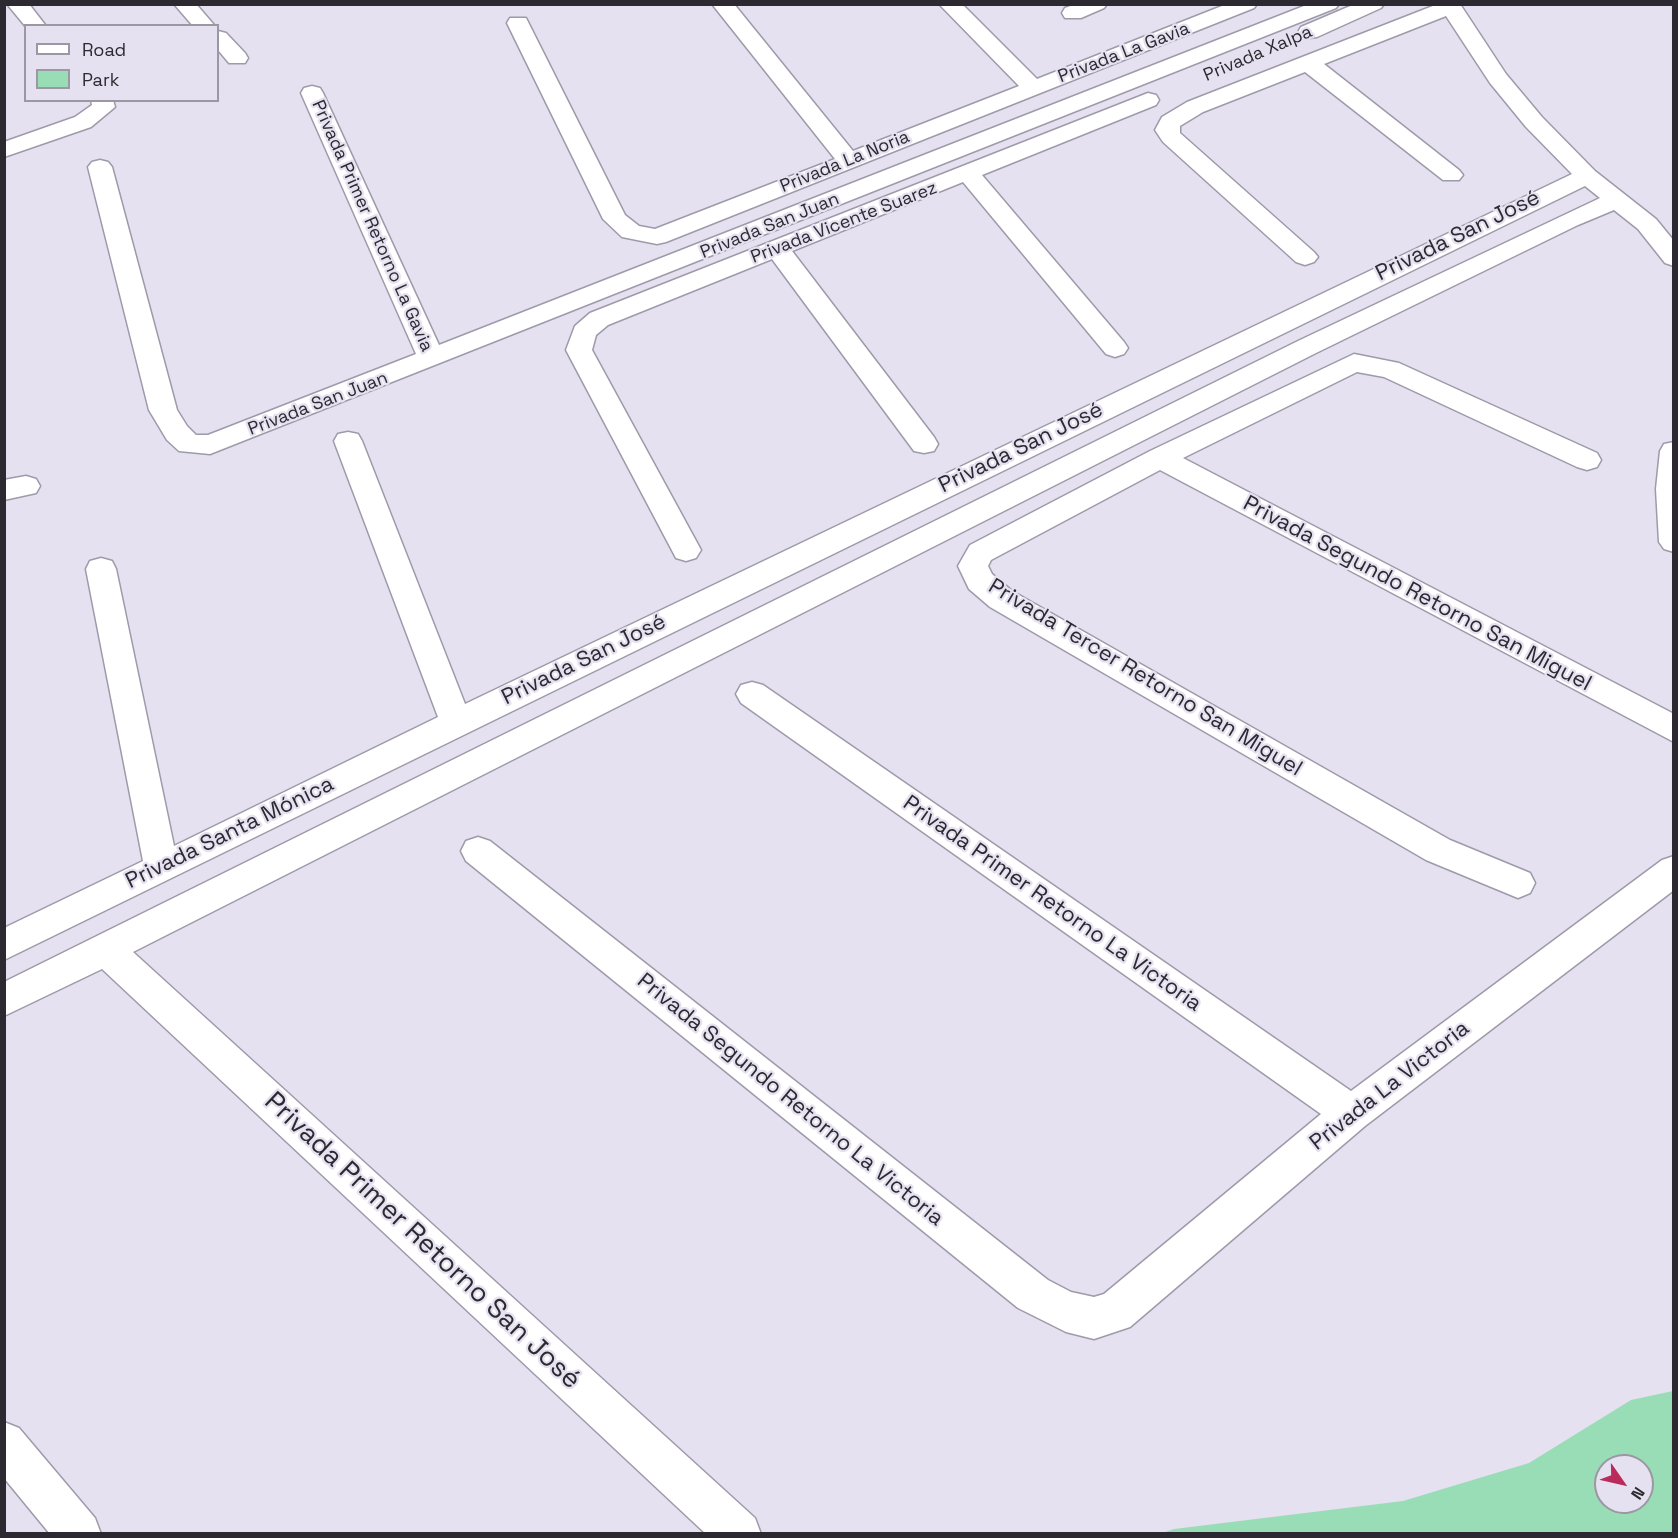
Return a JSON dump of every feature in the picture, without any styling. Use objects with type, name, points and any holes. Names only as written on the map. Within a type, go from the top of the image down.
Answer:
[{"type":"street","points":[[17,4],[34,24]]},
{"type":"street","points":[[184,4],[203,24]]},
{"type":"street","points":[[722,4],[848,160]]},
{"type":"street","points":[[949,4],[1034,88]]},
{"type":"street","points":[[1073,14],[1097,4]]},
{"type":"street","name":"Privada La Gavia","points":[[1034,88],[1247,4]]},
{"type":"street","name":"Privada San Juan","points":[[100,167],[163,410],[177,433],[189,444],[210,446],[1329,4]]},
{"type":"street","name":"Privada Xalpa","points":[[1215,72],[1374,4]]},
{"type":"street","points":[[1305,257],[1171,137],[1167,130],[1170,122],[1186,112],[1306,62],[1450,6],[1498,78],[1534,122],[1587,176],[1647,224],[1674,258]]},
{"type":"street","name":"Privada La Noria","points":[[518,23],[615,219],[631,232],[642,236],[657,237],[1034,88]]},
{"type":"street","points":[[219,39],[237,58]]},
{"type":"street","points":[[1306,62],[1451,175]]},
{"type":"street","name":"Privada Primer Retorno La Gavia","points":[[312,93],[432,360]]},
{"type":"street","name":"Privada Vicente Suarez","points":[[686,550],[579,350],[584,332],[599,319],[969,174],[1152,99]]},
{"type":"street","points":[[4,150],[83,122],[105,107],[103,102]]},
{"type":"street","points":[[969,174],[1115,348]]},
{"type":"street","name":"Privada San José","points":[[456,723],[1587,176]]},
{"type":"street","points":[[4,1000],[515,746],[1307,346],[1569,220],[1617,200]]},
{"type":"street","points":[[778,249],[924,444]]},
{"type":"street","points":[[1160,458],[1354,363],[1390,369],[1587,460]]},
{"type":"street","points":[[348,441],[456,723]]},
{"type":"street","points":[[1674,451],[1670,489],[1674,542]]},
{"type":"street","name":"Privada Segundo Retorno San Miguel","points":[[1160,458],[1674,729]]},
{"type":"street","name":"Privada Tercer Retorno San Miguel","points":[[1160,458],[980,553],[973,566],[980,581],[1001,598],[1438,850],[1518,883]]},
{"type":"street","points":[[101,570],[161,867]]},
{"type":"street","name":"Privada Primer Retorno La Victoria","points":[[752,694],[1351,1113]]},
{"type":"street","name":"Privada Santa Mónica","points":[[4,945],[456,723]]},
{"type":"street","name":"Privada Segundo Retorno La Victoria","points":[[478,851],[1033,1294],[1066,1311],[1094,1318],[1115,1312]]},
{"type":"street","name":"Privada La Victoria","points":[[1115,1312],[1351,1113],[1674,870]]},
{"type":"street","name":"Privada Primer Retorno San José","points":[[105,949],[740,1533]]},
{"type":"street","points":[[4,1443],[79,1533]]},
{"type":"green space","points":[[1673,1391],[1673,1533],[1162,1533],[1174,1529],[1403,1501],[1529,1463],[1631,1400]]}]
